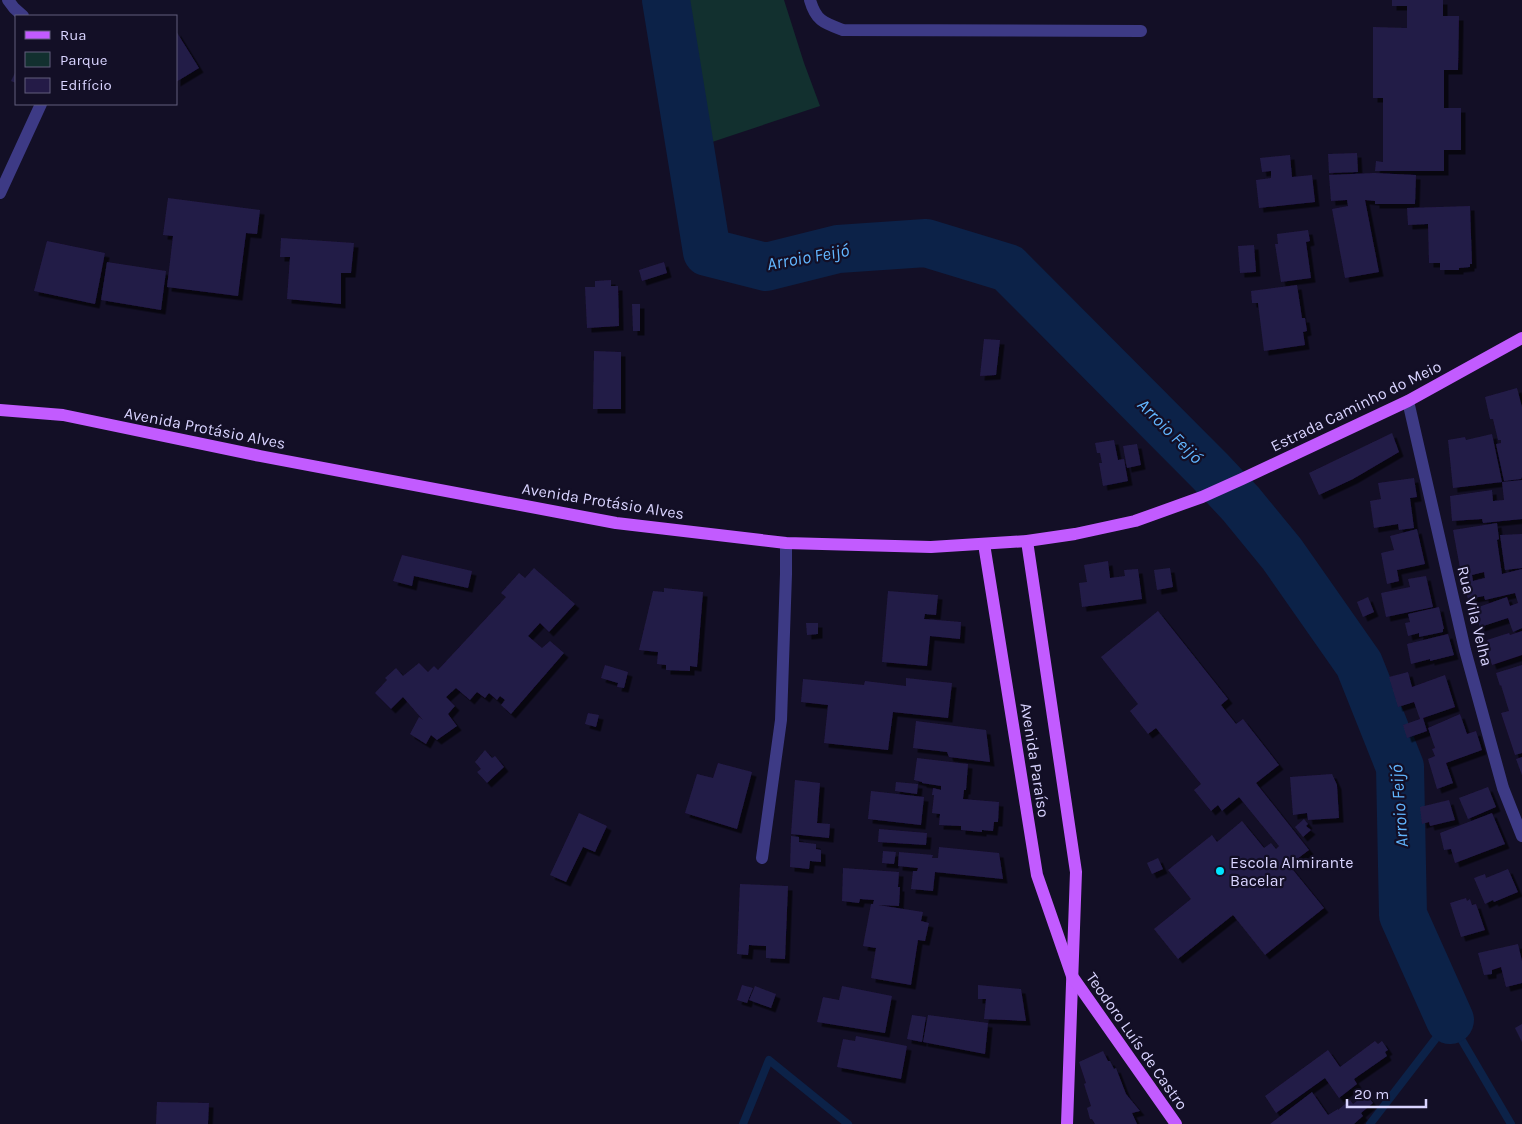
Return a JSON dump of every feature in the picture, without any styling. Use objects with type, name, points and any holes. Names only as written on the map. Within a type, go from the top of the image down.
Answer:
[{"type":"main road","name":"Estrada Caminho do Meio","points":[[1202,497],[1408,401],[1522,339]]},
{"type":"main road","name":"Avenida Protásio Alves","points":[[0,410],[63,416],[260,456],[616,523],[786,544],[931,547],[1028,542],[1135,521],[1202,497]]},
{"type":"main road","name":"Avenida Paraíso","points":[[1028,542],[1076,872],[1067,1124]]},
{"type":"main road","name":"Avenida Paraíso","points":[[984,544],[1037,875],[1072,976]]},
{"type":"main road","name":"Teodoro Luís de Castro","points":[[1072,976],[1176,1124]]},
{"type":"street","points":[[8,0],[22,15]]},
{"type":"street","points":[[810,0],[823,23],[843,30],[1140,31]]},
{"type":"street","points":[[0,193],[40,105]]},
{"type":"street","name":"Rua Vila Velha","points":[[1408,401],[1465,650],[1503,788],[1522,836]]},
{"type":"street","points":[[762,858],[781,720],[786,544]]},
{"type":"green space","points":[[675,0],[784,0],[820,106],[697,147]]},
{"type":"building","points":[[1392,0],[1443,0],[1443,16],[1459,16],[1458,70],[1444,70],[1444,108],[1461,108],[1461,150],[1444,150],[1444,171],[1375,171],[1376,161],[1383,162],[1383,98],[1373,98],[1373,27],[1407,28],[1407,6],[1392,6]]},
{"type":"building","points":[[178,34],[199,68],[178,81]]},
{"type":"building","points":[[15,73],[15,83],[11,81]]},
{"type":"building","points":[[1357,153],[1358,172],[1329,173],[1328,154]]},
{"type":"building","points":[[1290,155],[1292,177],[1312,175],[1315,202],[1259,208],[1256,180],[1271,178],[1271,171],[1262,172],[1260,158]]},
{"type":"building","points":[[1374,173],[1416,175],[1415,204],[1375,204],[1375,201],[1365,200],[1379,272],[1345,278],[1332,209],[1348,206],[1347,200],[1331,201],[1329,175]]},
{"type":"building","points":[[168,198],[260,210],[257,234],[246,233],[238,296],[167,287],[173,236],[163,235]]},
{"type":"building","points":[[1470,206],[1472,264],[1470,264],[1470,267],[1459,268],[1459,270],[1440,270],[1440,263],[1429,263],[1428,224],[1408,225],[1407,208]]},
{"type":"building","points":[[1308,230],[1310,241],[1306,242],[1311,278],[1281,282],[1275,244],[1278,244],[1277,234]]},
{"type":"building","points":[[281,238],[354,243],[351,273],[341,273],[341,304],[287,299],[290,257],[280,257]]},
{"type":"building","points":[[47,241],[105,253],[95,304],[34,291]]},
{"type":"building","points":[[1254,245],[1256,272],[1240,273],[1238,246]]},
{"type":"building","points":[[107,262],[166,271],[161,310],[101,300]]},
{"type":"building","points":[[664,262],[667,273],[642,281],[639,270]]},
{"type":"building","points":[[611,280],[611,286],[618,286],[619,326],[587,328],[585,287],[595,287],[595,281]]},
{"type":"building","points":[[1297,285],[1302,318],[1305,318],[1307,331],[1303,332],[1305,345],[1264,351],[1258,303],[1252,303],[1251,291]]},
{"type":"building","points":[[632,304],[640,304],[640,331],[633,331]]},
{"type":"building","points":[[984,339],[1000,340],[996,375],[980,376]]},
{"type":"building","points":[[594,351],[621,352],[621,409],[593,409]]},
{"type":"building","points":[[1517,388],[1522,407],[1522,477],[1521,479],[1504,481],[1496,444],[1501,443],[1501,440],[1498,440],[1493,419],[1490,419],[1485,397]]},
{"type":"building","points":[[1392,433],[1399,452],[1353,479],[1319,495],[1309,473]]},
{"type":"building","points":[[1492,434],[1502,482],[1453,488],[1448,440],[1465,437],[1466,440]]},
{"type":"building","points":[[1114,440],[1118,460],[1124,459],[1128,481],[1103,486],[1099,463],[1102,463],[1095,443]]},
{"type":"building","points":[[1137,444],[1141,465],[1127,468],[1123,446]]},
{"type":"building","points":[[1414,478],[1417,497],[1410,498],[1414,528],[1399,530],[1398,524],[1374,528],[1370,501],[1381,499],[1378,483]]},
{"type":"building","points":[[1522,480],[1522,519],[1483,523],[1482,519],[1452,521],[1450,496],[1492,490],[1493,501],[1504,500],[1502,482]]},
{"type":"building","points":[[1497,523],[1499,539],[1497,540],[1502,574],[1522,569],[1522,628],[1513,632],[1508,618],[1480,627],[1473,609],[1507,597],[1510,606],[1518,603],[1515,593],[1485,600],[1484,596],[1468,599],[1462,579],[1453,530]],"holes":[[[1484,572],[1485,578],[1473,581],[1472,575]]]},
{"type":"building","points":[[1417,529],[1425,564],[1397,570],[1399,581],[1387,584],[1381,553],[1394,550],[1390,536]]},
{"type":"building","points":[[1522,534],[1522,568],[1505,570],[1500,535]]},
{"type":"building","points":[[402,555],[472,571],[468,588],[414,576],[412,586],[393,581]]},
{"type":"building","points":[[1108,561],[1110,578],[1125,576],[1124,570],[1138,569],[1142,599],[1082,607],[1079,583],[1087,582],[1084,565]]},
{"type":"building","points":[[534,568],[575,604],[549,632],[540,623],[528,636],[542,648],[550,641],[564,653],[511,714],[501,705],[505,700],[500,696],[497,700],[489,693],[485,698],[477,692],[470,700],[456,688],[446,697],[455,706],[448,714],[457,726],[437,740],[431,735],[426,744],[410,734],[419,717],[423,720],[403,697],[391,709],[375,693],[387,680],[385,678],[396,668],[403,676],[419,663],[428,672],[434,666],[438,670],[506,597],[501,593],[519,573],[525,578]]},
{"type":"building","points":[[1170,568],[1173,587],[1157,590],[1154,570]]},
{"type":"building","points":[[1426,576],[1433,607],[1386,617],[1381,593],[1410,587],[1408,579]]},
{"type":"building","points":[[664,588],[703,592],[697,667],[690,666],[690,671],[666,670],[666,665],[657,664],[658,652],[639,650],[653,591],[664,592]]},
{"type":"building","points":[[888,591],[938,595],[936,615],[925,614],[924,619],[961,622],[960,639],[930,636],[927,666],[882,662]]},
{"type":"building","points":[[1368,597],[1374,612],[1363,617],[1357,602]]},
{"type":"building","points":[[1439,607],[1443,632],[1419,637],[1419,633],[1408,636],[1405,623],[1410,622],[1408,614]]},
{"type":"building","points":[[1158,611],[1228,699],[1221,705],[1236,724],[1243,719],[1279,765],[1256,783],[1309,850],[1289,865],[1324,908],[1265,955],[1233,915],[1178,959],[1154,929],[1191,899],[1168,870],[1212,835],[1217,842],[1242,821],[1264,848],[1271,843],[1276,849],[1279,846],[1239,797],[1222,811],[1218,805],[1211,811],[1194,790],[1201,784],[1156,728],[1148,734],[1130,711],[1138,704],[1101,657]]},
{"type":"building","points":[[806,623],[818,623],[818,634],[807,635]]},
{"type":"building","points":[[1522,631],[1522,655],[1492,665],[1485,644],[1488,643],[1487,640]]},
{"type":"building","points":[[1448,634],[1454,655],[1411,664],[1407,644]]},
{"type":"building","points":[[605,665],[628,672],[624,688],[617,687],[618,683],[601,678]]},
{"type":"building","points":[[1522,665],[1522,753],[1515,755],[1501,713],[1509,711],[1496,673]]},
{"type":"building","points":[[1408,672],[1412,687],[1445,675],[1455,707],[1423,718],[1427,731],[1407,738],[1403,725],[1420,719],[1414,702],[1398,707],[1389,677]]},
{"type":"building","points":[[906,678],[952,683],[948,718],[893,712],[888,750],[824,743],[828,705],[801,702],[803,679],[864,685],[865,681],[906,686]]},
{"type":"building","points":[[588,713],[599,715],[596,727],[585,724]]},
{"type":"building","points":[[1460,714],[1467,734],[1476,731],[1482,750],[1446,763],[1453,783],[1437,789],[1428,759],[1435,756],[1432,749],[1435,748],[1428,728]]},
{"type":"building","points":[[916,721],[986,730],[990,762],[949,757],[947,752],[913,748]]},
{"type":"building","points":[[485,750],[492,758],[495,756],[504,767],[487,783],[477,772],[481,769],[475,762]]},
{"type":"building","points":[[1522,757],[1522,775],[1516,759]]},
{"type":"building","points":[[917,758],[968,764],[966,790],[964,790],[963,799],[999,802],[998,822],[994,822],[993,831],[961,830],[961,826],[939,825],[940,814],[932,813],[934,795],[932,795],[933,788],[941,790],[941,786],[914,780]]},
{"type":"building","points":[[718,763],[752,772],[737,829],[685,813],[697,774],[713,778]]},
{"type":"building","points":[[1332,774],[1337,785],[1339,818],[1308,820],[1307,813],[1293,815],[1290,777]]},
{"type":"building","points":[[795,780],[820,783],[817,823],[830,824],[829,838],[791,834]]},
{"type":"building","points":[[896,782],[918,784],[917,794],[895,791]]},
{"type":"building","points":[[1488,787],[1496,807],[1468,819],[1459,798]]},
{"type":"building","points":[[871,791],[924,797],[921,825],[868,819]]},
{"type":"building","points":[[1449,800],[1455,820],[1430,826],[1429,822],[1422,824],[1420,807]]},
{"type":"building","points":[[579,813],[607,826],[595,852],[583,847],[566,882],[550,875]]},
{"type":"building","points":[[1492,813],[1505,844],[1455,863],[1451,849],[1444,850],[1440,833]]},
{"type":"building","points":[[1304,819],[1308,824],[1306,826],[1311,830],[1303,837],[1295,827]]},
{"type":"building","points":[[879,829],[927,833],[926,845],[878,842]]},
{"type":"building","points":[[791,836],[799,837],[799,842],[816,844],[816,849],[821,850],[821,862],[810,861],[809,869],[790,867]]},
{"type":"building","points":[[939,847],[999,853],[1003,879],[935,872],[933,891],[911,889],[913,871],[917,871],[918,868],[898,866],[899,852],[933,855],[932,858],[938,858]]},
{"type":"building","points":[[883,851],[896,852],[894,864],[882,863]]},
{"type":"building","points":[[1158,858],[1163,869],[1152,874],[1147,863]]},
{"type":"building","points":[[843,868],[899,872],[899,906],[878,905],[923,912],[921,921],[929,923],[925,941],[918,940],[911,985],[871,978],[876,948],[863,946],[871,904],[873,904],[874,900],[860,899],[859,903],[842,901]]},
{"type":"building","points":[[1508,869],[1518,892],[1485,904],[1474,878],[1485,874],[1486,878]]},
{"type":"building","points":[[740,884],[788,886],[785,959],[766,958],[766,946],[749,945],[748,955],[737,954]]},
{"type":"building","points":[[1466,898],[1467,901],[1470,899],[1472,905],[1476,904],[1485,930],[1461,937],[1450,903]]},
{"type":"building","points":[[1518,944],[1522,961],[1522,983],[1506,987],[1501,967],[1492,970],[1492,974],[1484,975],[1478,953]]},
{"type":"building","points":[[742,985],[753,988],[747,1003],[737,1000]]},
{"type":"building","points":[[978,985],[1021,989],[1026,1021],[984,1019],[986,999],[978,999]]},
{"type":"building","points":[[755,986],[776,994],[771,1008],[749,1000]]},
{"type":"building","points":[[842,986],[892,996],[885,1033],[817,1022],[823,997],[839,1000]]},
{"type":"building","points":[[912,1015],[926,1017],[922,1042],[907,1039]]},
{"type":"building","points":[[928,1015],[988,1023],[985,1054],[923,1042]]},
{"type":"building","points":[[1522,1024],[1522,1042],[1515,1028]]},
{"type":"building","points":[[856,1036],[907,1046],[901,1079],[837,1067],[843,1039],[855,1041]]},
{"type":"building","points":[[1375,1041],[1378,1044],[1382,1041],[1388,1050],[1385,1052],[1387,1056],[1354,1079],[1357,1084],[1339,1098],[1325,1078],[1276,1113],[1265,1096],[1328,1050],[1340,1067]]},
{"type":"building","points":[[1103,1051],[1114,1069],[1116,1068],[1126,1094],[1140,1111],[1132,1113],[1137,1124],[1095,1124],[1090,1119],[1087,1108],[1091,1106],[1079,1062]]},
{"type":"building","points":[[1312,1092],[1328,1115],[1338,1110],[1350,1100],[1353,1104],[1366,1094],[1373,1103],[1361,1113],[1363,1116],[1354,1124],[1270,1124]]},
{"type":"building","points":[[157,1102],[209,1103],[208,1124],[156,1124]]},
{"type":"waterway","name":"Arroio Feijó","points":[[666,0],[707,252],[766,267],[838,249],[926,243],[1008,268],[1211,472],[1241,504],[1282,554],[1359,664],[1400,767],[1403,915],[1450,1020]]},
{"type":"waterway","points":[[1370,1124],[1450,1020],[1511,1124]]},
{"type":"waterway","points":[[743,1124],[769,1060],[848,1124]]},
{"type":"place","name":"Escola Almirante Bacelar","points":[[1220,871]]}]
